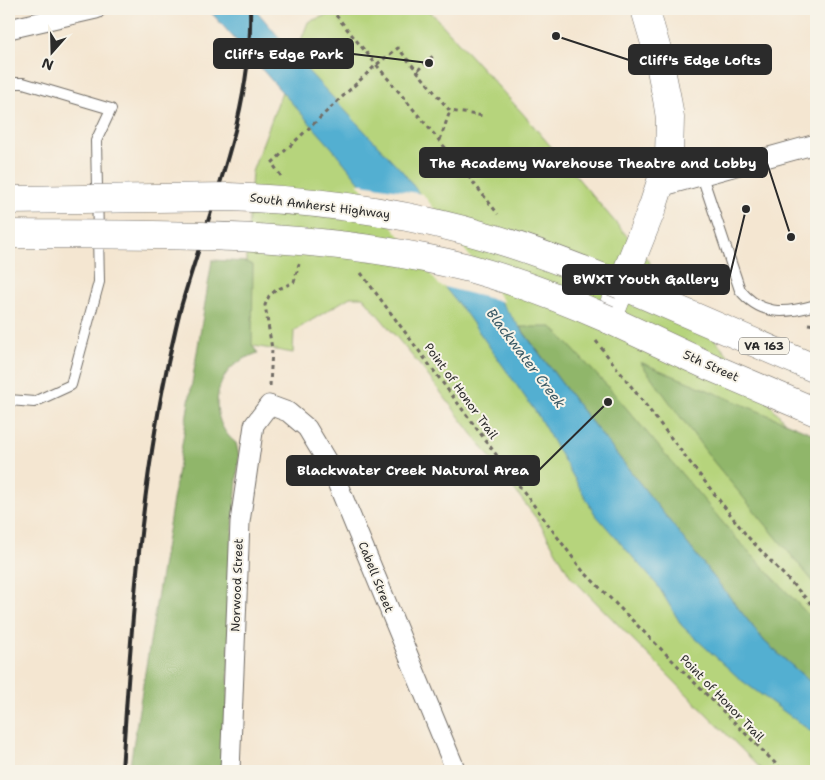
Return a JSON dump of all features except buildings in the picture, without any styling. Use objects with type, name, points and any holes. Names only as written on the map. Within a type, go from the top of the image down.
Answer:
[{"type":"main road","points":[[9,234],[286,239],[394,252],[477,271],[530,288],[608,319],[660,187],[669,158],[670,118],[657,50],[645,9]]},
{"type":"main road","name":"South Amherst Highway","points":[[9,200],[229,197],[264,198],[348,208],[407,217],[493,238],[567,263],[621,285]]},
{"type":"main road","name":"VA 163","points":[[621,285],[816,369]]},
{"type":"main road","name":"5th Street","points":[[608,319],[713,368],[816,412]]},
{"type":"street","points":[[9,29],[96,9]]},
{"type":"street","points":[[660,187],[816,144]]},
{"type":"street","name":"Norwood Street","points":[[230,771],[240,522],[254,425],[269,405]]},
{"type":"street","name":"Cabell Street","points":[[269,405],[288,412],[307,428],[331,468],[456,771]]},
{"type":"lane","points":[[9,83],[23,83],[112,109],[96,141],[99,282],[70,385],[34,402],[9,400]]},
{"type":"lane","points":[[702,176],[740,290],[745,296],[762,308],[773,311],[793,310],[812,306]]},
{"type":"path","points":[[331,9],[376,65]]},
{"type":"path","points":[[279,157],[376,65],[398,48],[450,111],[484,116]]},
{"type":"path","points":[[418,70],[435,54]]},
{"type":"path","points":[[440,140],[450,111]]},
{"type":"path","points":[[269,405],[272,350],[265,305],[269,296],[276,290],[294,282],[299,263]]},
{"type":"path","name":"Point of Honor Trail","points":[[360,271],[582,570],[783,771]]},
{"type":"green space","points":[[343,9],[428,9],[525,116],[796,435],[816,452],[816,771],[763,771],[571,577],[539,522],[423,369],[363,297],[350,297],[294,331],[293,353],[243,344],[243,306],[252,172],[308,22]]},
{"type":"green space","points":[[212,260],[246,262],[253,265],[252,345],[258,353],[230,369],[224,378],[217,397],[219,418],[228,436],[236,443],[239,456],[232,541],[226,771],[129,771]]},
{"type":"green space","points":[[520,327],[552,327],[611,390],[735,537],[816,623],[816,687],[765,642],[578,405]]},
{"type":"green space","points":[[640,362],[816,435],[816,585],[713,461]]},
{"type":"water","name":"Blackwater Creek","points":[[208,9],[255,9],[306,69],[403,172],[578,405],[765,642],[816,687],[816,735],[741,680],[682,626],[658,586],[595,514],[537,414],[467,315],[332,148]]},
{"type":"pier","points":[[357,183],[423,194],[504,302],[440,286]]},
{"type":"railway","points":[[122,771],[138,559],[160,401],[180,312],[238,120],[245,84],[249,47],[250,9]]},
{"type":"place","name":"Cliff's Edge Lofts","points":[[556,36]]},
{"type":"place","name":"Cliff's Edge Park","points":[[429,63]]},
{"type":"place","name":"BWXT Youth Gallery","points":[[746,209]]},
{"type":"place","name":"The Academy Warehouse Theatre and Lobby","points":[[791,237]]},
{"type":"place","name":"Blackwater Creek Natural Area","points":[[608,402]]}]
